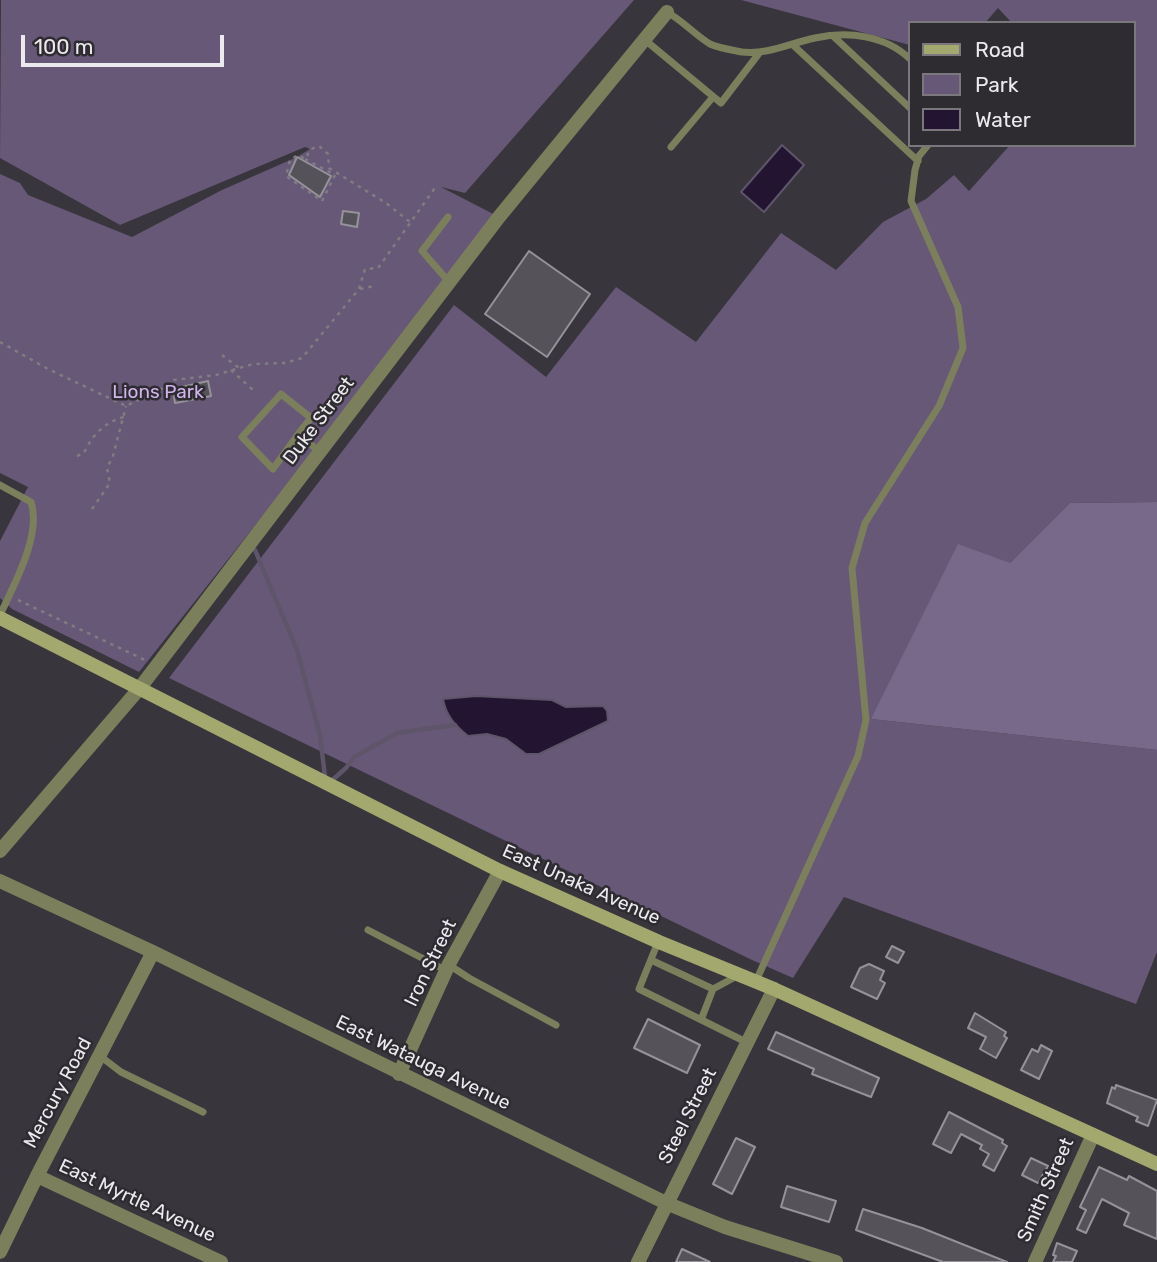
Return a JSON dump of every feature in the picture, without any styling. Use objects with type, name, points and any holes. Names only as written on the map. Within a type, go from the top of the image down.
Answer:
[{"type":"main road","name":"East Unaka Avenue","points":[[0,617],[500,871],[659,942],[774,989],[1157,1164]]},
{"type":"street","name":"Duke Street","points":[[0,851],[139,689],[499,217],[667,12]]},
{"type":"street","name":"Iron Street","points":[[400,1074],[447,968],[500,871]]},
{"type":"street","name":"East Watauga Avenue","points":[[0,881],[153,952],[666,1203],[725,1227],[836,1262]]},
{"type":"street","name":"Mercury Road","points":[[0,1252],[153,952]]},
{"type":"street","name":"Steel Street","points":[[638,1262],[774,989]]},
{"type":"street","name":"Smith Street","points":[[1035,1262],[1093,1135]]},
{"type":"street","name":"East Myrtle Avenue","points":[[37,1176],[221,1262]]},
{"type":"lane","points":[[667,12],[681,19],[711,45],[743,52],[770,51],[815,38],[847,35],[874,38],[898,47],[908,58]]},
{"type":"lane","points":[[833,36],[908,106]]},
{"type":"lane","points":[[645,40],[721,103],[760,52]]},
{"type":"lane","points":[[793,45],[918,161]]},
{"type":"lane","points":[[671,147],[713,97]]},
{"type":"lane","points":[[756,981],[858,756],[866,720],[852,568],[865,523],[939,406],[963,348],[958,307],[911,201],[918,161],[927,147]]},
{"type":"lane","points":[[448,217],[422,251],[449,282]]},
{"type":"lane","points":[[281,394],[311,418],[299,433],[273,469],[242,437],[281,394]]},
{"type":"lane","points":[[299,433],[319,452]]},
{"type":"lane","points":[[0,485],[31,502],[35,515],[32,537],[0,617]]},
{"type":"lane","points":[[368,930],[469,978],[556,1025]]},
{"type":"lane","points":[[659,942],[639,989],[746,1042]]},
{"type":"lane","points":[[651,960],[689,981],[713,989]]},
{"type":"lane","points":[[701,1020],[713,989],[740,974]]},
{"type":"lane","points":[[659,999],[664,989]]},
{"type":"lane","points":[[676,1007],[681,998]]},
{"type":"lane","points":[[99,1056],[121,1072],[203,1112]]},
{"type":"path","points":[[305,159],[311,149],[319,146],[328,154],[329,168],[386,202],[410,222]]},
{"type":"path","points":[[298,155],[305,159],[335,175],[322,201],[286,176],[290,160],[298,155]]},
{"type":"path","points":[[126,406],[174,380],[216,375],[239,368],[302,358],[359,289],[365,269],[378,268],[437,185]]},
{"type":"path","points":[[359,289],[374,286]]},
{"type":"path","points":[[0,342],[47,369],[126,406]]},
{"type":"path","points":[[222,355],[239,368]]},
{"type":"path","points":[[231,370],[254,391]]},
{"type":"path","points":[[92,509],[110,483],[107,468],[113,456],[126,406]]},
{"type":"path","points":[[77,456],[84,453],[90,439],[103,427],[124,417]]},
{"type":"path","points":[[9,595],[139,659],[148,660]]},
{"type":"green space","name":"Lions Park","points":[[1,0],[634,0],[465,193],[441,187],[499,217],[139,672],[12,609],[0,598],[0,541],[28,487],[0,473],[0,174],[20,183],[28,195],[132,237],[222,190],[310,149],[305,147],[120,225],[0,158]]},
{"type":"green space","points":[[741,0],[1157,0],[1157,502],[1070,503],[1010,563],[871,719],[1157,750],[1157,952],[1136,1004],[844,897],[793,978],[169,678],[454,305],[546,377],[616,287],[696,342],[781,233],[836,270],[883,222],[926,199],[954,175],[969,191],[1008,147],[1136,147],[1136,21],[1010,21],[998,8],[987,21],[908,21],[908,44]]},
{"type":"shaded area","points":[[1157,502],[1157,750],[871,719],[958,544],[1010,563],[1070,503]]},
{"type":"water","points":[[782,145],[804,165],[764,212],[741,192]]},
{"type":"water","points":[[476,696],[552,700],[566,707],[603,706],[607,711],[608,721],[539,754],[526,754],[506,739],[487,734],[468,736],[455,724],[443,699]]},
{"type":"building","points":[[297,157],[331,176],[320,197],[289,175]]},
{"type":"building","points":[[343,211],[359,213],[357,227],[341,224]]},
{"type":"building","points":[[529,251],[590,294],[547,357],[485,314]]},
{"type":"building","points":[[208,381],[211,396],[175,403],[173,389]]},
{"type":"building","points":[[892,946],[904,952],[898,963],[886,957]]},
{"type":"building","points":[[869,964],[884,971],[880,980],[885,983],[877,999],[851,987],[860,968]]},
{"type":"building","points":[[975,1013],[1006,1032],[1004,1036],[1007,1038],[996,1058],[980,1049],[986,1037],[968,1028]]},
{"type":"building","points":[[648,1019],[700,1045],[687,1073],[634,1048]]},
{"type":"building","points":[[776,1032],[879,1078],[871,1097],[812,1074],[814,1069],[768,1049]]},
{"type":"building","points":[[1041,1045],[1052,1051],[1039,1079],[1021,1070],[1032,1049],[1038,1052]]},
{"type":"building","points":[[1116,1085],[1157,1100],[1148,1126],[1136,1121],[1138,1117],[1107,1103],[1112,1087],[1115,1089]]},
{"type":"building","points":[[949,1112],[1003,1140],[1002,1143],[1007,1146],[994,1171],[983,1165],[989,1154],[980,1149],[982,1145],[961,1134],[951,1153],[933,1144]]},
{"type":"building","points":[[736,1138],[755,1147],[732,1194],[713,1184]]},
{"type":"building","points":[[1031,1158],[1048,1166],[1038,1183],[1022,1175]]},
{"type":"building","points":[[1099,1167],[1127,1180],[1129,1176],[1157,1191],[1157,1239],[1124,1225],[1129,1213],[1102,1199],[1086,1233],[1077,1229],[1086,1210],[1080,1207]]},
{"type":"building","points":[[787,1186],[836,1201],[829,1222],[781,1207]]},
{"type":"building","points":[[863,1209],[922,1228],[1007,1262],[943,1262],[856,1230]]},
{"type":"building","points":[[1057,1243],[1077,1251],[1072,1262],[1053,1262]]},
{"type":"building","points":[[682,1249],[710,1262],[676,1262]]},
{"type":"waterway","points":[[255,550],[297,650],[320,735],[325,777]]},
{"type":"waterway","points":[[330,782],[354,757],[397,733],[455,725]]}]
